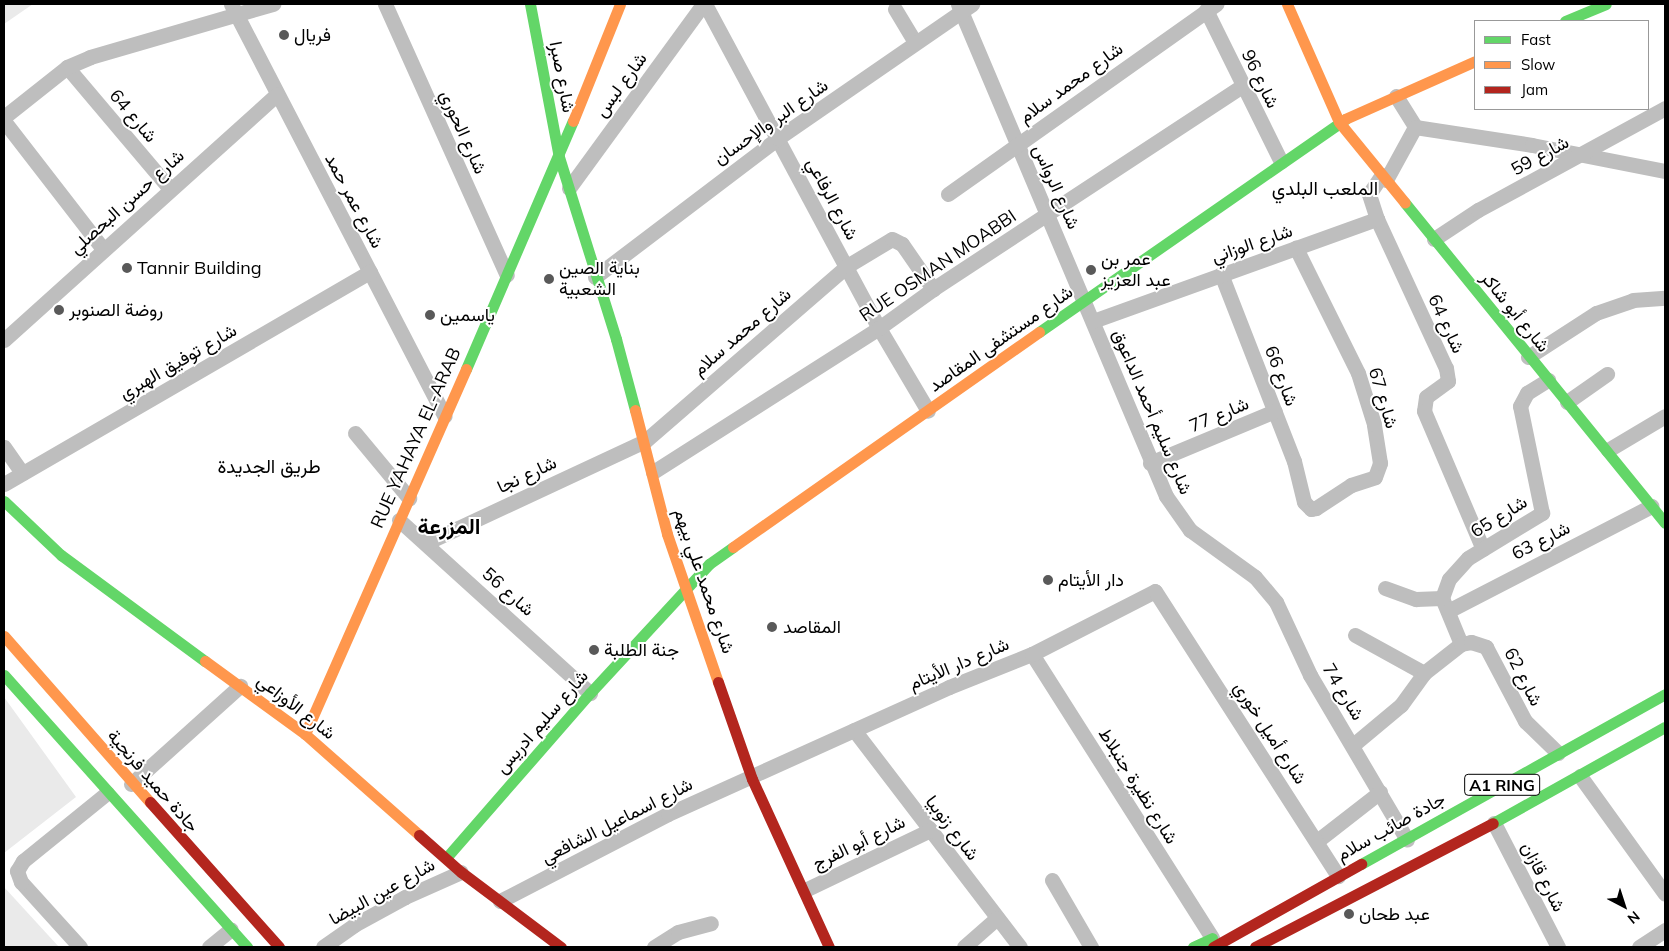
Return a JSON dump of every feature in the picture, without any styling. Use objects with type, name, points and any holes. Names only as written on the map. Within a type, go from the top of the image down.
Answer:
[{"type":"main road","name":"شارع صبرا","points":[[530,4],[559,157]]},
{"type":"main road","name":"RUE YAHAYA EL-ARAB","points":[[305,734],[559,157],[620,4]]},
{"type":"main road","name":"شارع أبو شاكر","points":[[1287,4],[1339,122],[1528,357],[1608,450],[1665,523]]},
{"type":"main road","points":[[1568,20],[1606,4]]},
{"type":"main road","name":"شارع مستشفى المقاصد","points":[[686,588],[709,564],[1086,302],[1339,122],[1474,61]]},
{"type":"main road","name":"شارع محمد علي بيهم","points":[[559,157],[595,277],[616,338],[645,441],[667,534],[752,779],[805,890],[829,947]]},
{"type":"main road","name":"شارع الأوزاعي","points":[[4,501],[61,555],[305,734],[460,872],[562,947]]},
{"type":"main road","name":"شارع سليم ادريس","points":[[446,858],[590,693],[686,588]]},
{"type":"main road","name":"جادة حميد فرنجية","points":[[4,636],[131,784],[279,947]]},
{"type":"main road","points":[[4,675],[107,793],[247,947]]},
{"type":"main road","name":"جادة صائب سلام","points":[[1193,947],[1212,943],[1407,840],[1665,694]]},
{"type":"main road","name":"A1 RING","points":[[1255,947],[1343,904],[1494,823],[1665,727]]},
{"type":"main road","points":[[1278,947],[1343,904]]},
{"type":"street","points":[[103,249],[4,119],[67,67],[108,51],[234,10],[273,4]]},
{"type":"street","name":"شارع الحوري","points":[[385,4],[507,275]]},
{"type":"street","name":"شارع الرفاعي","points":[[704,4],[879,328],[928,411]]},
{"type":"street","name":"شارع لبس","points":[[569,188],[704,4]]},
{"type":"street","name":"شارع البر والإحسان","points":[[595,277],[778,138],[964,6]]},
{"type":"street","name":"شارع الرواس","points":[[964,6],[1017,146],[1086,302]]},
{"type":"street","name":"شارع محمد سلام","points":[[948,194],[1211,7]]},
{"type":"street","name":"شارع 96","points":[[1211,7],[1241,87],[1281,162]]},
{"type":"street","points":[[895,9],[915,42]]},
{"type":"street","name":"شارع عمر حمد","points":[[234,10],[445,416]]},
{"type":"street","name":"شارع 64","points":[[67,67],[170,189]]},
{"type":"street","name":"RUE OSMAN MOABBI","points":[[653,472],[879,328],[933,289],[1241,87]]},
{"type":"street","name":"شارع حسن البحصلي","points":[[4,340],[277,94]]},
{"type":"street","points":[[1396,96],[1415,127],[1665,171]]},
{"type":"street","name":"شارع 59","points":[[1434,239],[1478,210],[1665,108]]},
{"type":"street","points":[[1377,219],[1369,194],[1384,177],[1415,127]]},
{"type":"street","name":"شارع 64","points":[[1377,219],[1446,368],[1448,381],[1426,397],[1424,411],[1483,549]]},
{"type":"street","name":"شارع الوزاني","points":[[1093,321],[1377,219]]},
{"type":"street","name":"شارع محمد سلام","points":[[645,441],[847,266],[892,239],[902,244],[933,289]]},
{"type":"street","name":"شارع 67","points":[[1296,248],[1358,373],[1374,424],[1380,463],[1375,477],[1351,485],[1316,508],[1307,506],[1301,492]]},
{"type":"street","name":"شارع توفيق الهبري","points":[[4,484],[370,272]]},
{"type":"street","name":"شارع 66","points":[[1222,274],[1275,411],[1301,492]]},
{"type":"street","points":[[1528,357],[1596,313],[1633,300],[1665,298]]},
{"type":"street","name":"شارع سليم أحمد الداعوق","points":[[1086,302],[1150,463],[1174,508],[1190,530],[1242,567]]},
{"type":"street","points":[[1567,402],[1607,374]]},
{"type":"street","name":"شارع 65","points":[[1445,604],[1442,590],[1456,570],[1483,549],[1542,513],[1520,406],[1527,393],[1548,380]]},
{"type":"street","name":"شارع 77","points":[[1150,463],[1275,411]]},
{"type":"street","points":[[1608,450],[1665,416]]},
{"type":"street","points":[[355,433],[409,498]]},
{"type":"street","name":"شارع نجا","points":[[426,543],[645,441]]},
{"type":"street","points":[[4,447],[22,473]]},
{"type":"street","name":"شارع 63","points":[[1445,604],[1651,506]]},
{"type":"street","name":"شارع 56","points":[[399,520],[590,693]]},
{"type":"street","name":"شارع 74","points":[[1242,567],[1276,602],[1310,675],[1353,744],[1407,840]]},
{"type":"street","points":[[1353,744],[1401,705],[1424,673],[1461,644],[1445,604],[1416,599],[1385,588]]},
{"type":"street","name":"شارع دار الأيتام","points":[[752,779],[854,730],[1032,654],[1152,592],[1157,592],[1169,611]]},
{"type":"street","name":"شارع أميل خوري","points":[[1169,611],[1338,876]]},
{"type":"street","points":[[1355,635],[1424,673]]},
{"type":"street","name":"شارع 62","points":[[1461,644],[1480,643],[1486,648],[1525,721],[1558,753]]},
{"type":"street","name":"شارع نظيرة جنبلاط","points":[[1032,654],[1212,943]]},
{"type":"street","points":[[131,784],[240,686]]},
{"type":"street","name":"شارع زنوبيا","points":[[854,730],[1020,947]]},
{"type":"street","points":[[1580,776],[1665,894]]},
{"type":"street","name":"شارع اسماعيل الشافعي","points":[[500,900],[668,814],[752,779]]},
{"type":"street","points":[[1317,841],[1380,792]]},
{"type":"street","points":[[80,947],[22,882],[17,871],[23,861],[107,793]]},
{"type":"street","name":"شارع قازان","points":[[1494,823],[1558,947]]},
{"type":"street","name":"شارع أبو الفرج","points":[[805,890],[930,830]]},
{"type":"street","name":"شارع عين البيضا","points":[[323,947],[354,925],[405,897],[460,872]]},
{"type":"street","points":[[1052,880],[1091,947]]},
{"type":"street","points":[[964,947],[997,918]]},
{"type":"street","points":[[654,947],[678,932],[712,923]]},
{"type":"street","points":[[208,947],[231,929]]},
{"type":"street","points":[[1639,947],[1665,930]]},
{"type":"shaded area","points":[[4,4],[33,4],[4,24]]},
{"type":"shaded area","points":[[4,697],[76,797],[4,853]]},
{"type":"shaded area","points":[[4,887],[59,947],[4,947]]},
{"type":"traffic: fast","points":[[530,4],[559,157],[616,339],[635,410]]},
{"type":"traffic: fast","points":[[1567,20],[1606,4]]},
{"type":"traffic: fast","points":[[1039,332],[1345,119]]},
{"type":"traffic: fast","points":[[466,369],[573,121]]},
{"type":"traffic: fast","points":[[1405,203],[1665,523]]},
{"type":"traffic: fast","points":[[4,501],[61,555],[205,661]]},
{"type":"traffic: fast","points":[[446,858],[590,693],[709,564],[733,547]]},
{"type":"traffic: fast","points":[[4,675],[247,947]]},
{"type":"traffic: fast","points":[[1361,864],[1665,694]]},
{"type":"traffic: fast","points":[[1493,823],[1665,727]]},
{"type":"traffic: fast","points":[[1193,947],[1212,938]]},
{"type":"traffic: slow","points":[[573,121],[620,4]]},
{"type":"traffic: slow","points":[[1287,4],[1339,122],[1405,203]]},
{"type":"traffic: slow","points":[[1345,119],[1474,61]]},
{"type":"traffic: slow","points":[[733,547],[1039,332]]},
{"type":"traffic: slow","points":[[305,734],[466,369]]},
{"type":"traffic: slow","points":[[635,410],[667,534],[718,682]]},
{"type":"traffic: slow","points":[[4,636],[150,802]]},
{"type":"traffic: slow","points":[[205,661],[305,734],[419,835]]},
{"type":"traffic: jam","points":[[718,682],[752,779],[829,947]]},
{"type":"traffic: jam","points":[[150,802],[279,947]]},
{"type":"traffic: jam","points":[[1255,947],[1493,823]]},
{"type":"traffic: jam","points":[[419,835],[461,872],[561,947]]},
{"type":"traffic: jam","points":[[1213,947],[1361,864]]},
{"type":"place","name":"فريال","points":[[284,35]]},
{"type":"place","name":"Tannir Building","points":[[127,268]]},
{"type":"place","name":"عمر بن عبد العزيز","points":[[1091,270]]},
{"type":"place","name":"بناية الصين الشعبية","points":[[549,279]]},
{"type":"place","name":"روضة الصنوبر","points":[[59,310]]},
{"type":"place","name":"ياسمين","points":[[430,315]]},
{"type":"place","name":"دار الأيتام","points":[[1048,580]]},
{"type":"place","name":"المقاصد","points":[[772,627]]},
{"type":"place","name":"جنة الطلبة","points":[[594,650]]},
{"type":"place","name":"عبد طحان","points":[[1349,914]]},
{"type":"district","name":"الملعب البلدي","points":[[1325,189]]},
{"type":"district","name":"طريق الجديدة","points":[[269,467]]},
{"type":"district","name":"المزرعة","points":[[449,527]]}]
